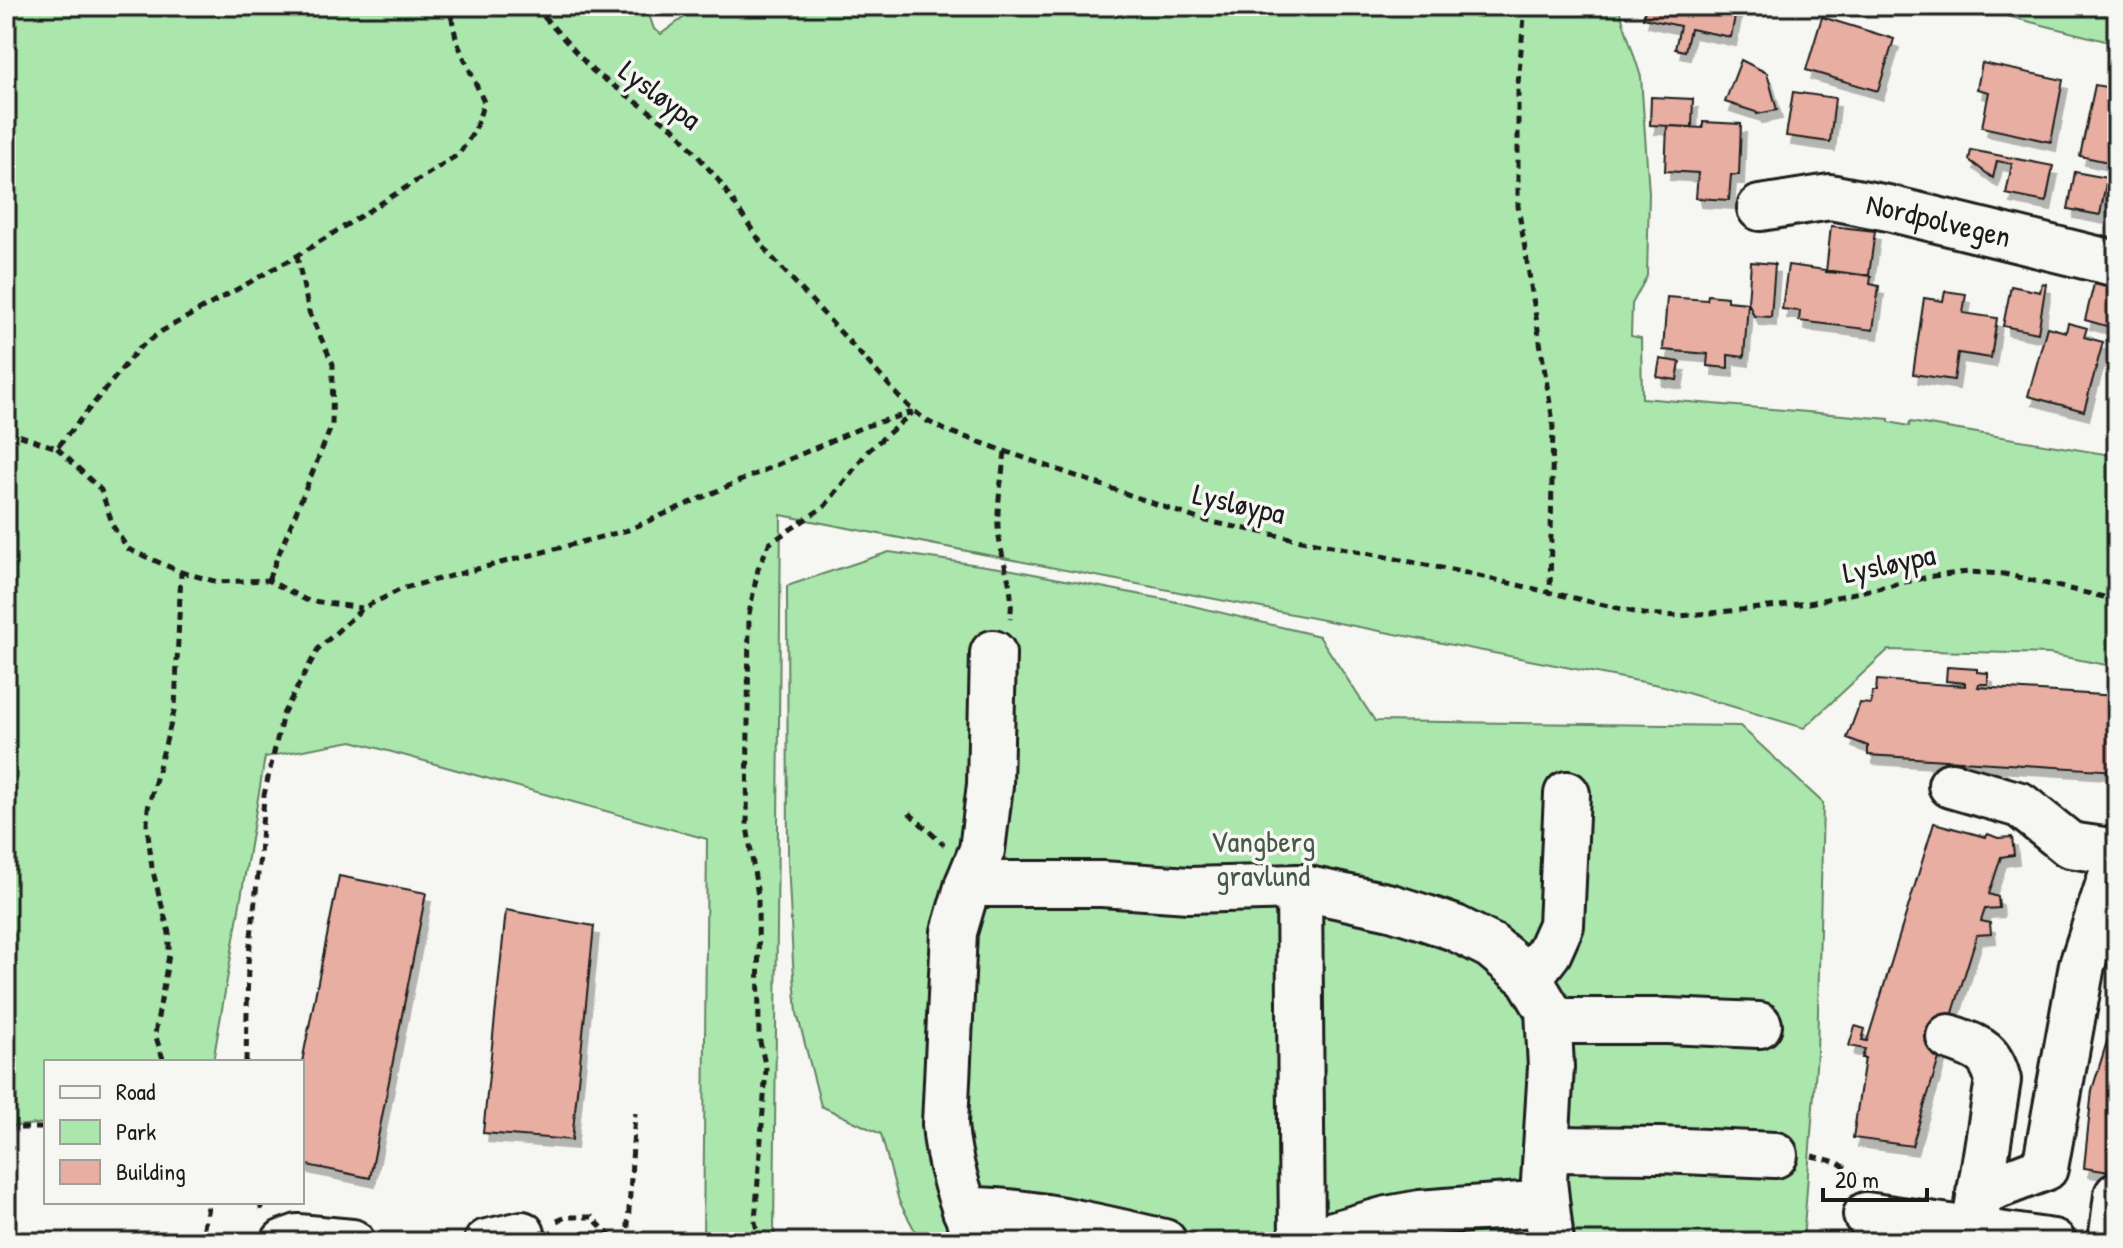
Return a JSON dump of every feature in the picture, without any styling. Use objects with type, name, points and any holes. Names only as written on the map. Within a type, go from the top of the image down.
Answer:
[{"type":"street","name":"Nordpolvegen","points":[[1760,208],[1830,197],[1888,208],[2117,264]]},
{"type":"street","points":[[993,653],[990,785],[982,850],[954,932],[945,1124],[950,1164],[972,1226],[988,1210],[1164,1242]]},
{"type":"street","points":[[1951,785],[2020,805],[2070,845],[2117,855],[2082,965],[2045,1168],[1976,1212]]},
{"type":"street","points":[[1529,978],[1555,942],[1561,925],[1578,905],[1567,794]]},
{"type":"street","points":[[968,884],[1102,884],[1189,890],[1299,887],[1391,907],[1455,928],[1491,946],[1529,978],[1548,1010],[1551,1067],[1544,1181],[1548,1222],[1420,1213],[1304,1242],[1299,887]]},
{"type":"street","points":[[1550,1021],[1759,1025]]},
{"type":"street","points":[[1949,1037],[1983,1051],[1994,1064],[1998,1080],[1976,1212]]},
{"type":"street","points":[[1546,1149],[1775,1155]]},
{"type":"street","points":[[2111,1242],[2117,1195]]},
{"type":"street","points":[[1866,1215],[1976,1212],[2053,1242]]},
{"type":"street","points":[[284,1242],[298,1237],[352,1242]]},
{"type":"path","points":[[57,448],[139,348],[162,331],[297,256],[459,154],[475,130],[484,102],[457,42],[449,6]]},
{"type":"path","name":"Lysløypa","points":[[534,6],[593,71],[676,130],[719,181],[768,253],[914,412],[945,430],[1201,520],[1466,573],[1643,614],[1680,616],[1809,603],[1933,576],[1981,572],[2004,574],[2117,600]]},
{"type":"path","points":[[1525,6],[1518,83],[1518,206],[1553,422],[1550,592]]},
{"type":"path","points":[[268,580],[332,425],[333,364],[309,312],[297,256]]},
{"type":"path","points":[[246,1060],[248,963],[264,795],[283,714],[318,649],[363,608],[404,588],[628,530],[863,427],[914,412]]},
{"type":"path","points":[[760,1242],[755,1222],[766,1069],[759,1037],[758,896],[747,826],[749,614],[758,569],[769,544],[825,506],[868,451],[914,412]]},
{"type":"path","points":[[6,431],[57,448],[101,490],[113,526],[128,549],[181,572],[218,582],[268,580],[306,600],[363,608]]},
{"type":"path","points":[[993,653],[998,652],[1006,641],[1014,597],[1001,552],[999,506],[1005,452]]},
{"type":"path","points":[[163,1060],[155,1034],[169,955],[169,933],[152,868],[147,824],[148,808],[175,708],[181,572]]},
{"type":"path","points":[[627,1242],[635,1113]]},
{"type":"path","points":[[6,1128],[44,1128]]},
{"type":"path","points":[[1775,1155],[1824,1158],[1837,1162],[1868,1181],[1866,1215]]},
{"type":"path","points":[[201,1242],[209,1204]]},
{"type":"path","points":[[504,1238],[566,1217],[592,1217],[616,1242]]},
{"type":"green space","points":[[6,6],[476,6],[492,13],[496,6],[646,6],[654,29],[661,34],[687,15],[684,6],[1618,6],[1641,77],[1649,193],[1647,276],[1632,304],[1631,336],[1641,338],[1642,398],[1889,419],[1889,422],[1909,426],[1910,422],[2117,456],[2117,667],[2049,654],[1888,650],[1804,728],[1664,686],[781,515],[774,1233],[780,1242],[703,1242],[707,839],[352,741],[265,757],[213,1060],[44,1060],[44,1123],[6,1127]]},
{"type":"green space","points":[[2002,6],[2117,6],[2117,44],[2007,16]]},
{"type":"green space","name":"Vangberg gravlund","points":[[889,552],[1013,570],[1168,600],[1319,636],[1375,721],[1740,726],[1823,803],[1817,1053],[1803,1242],[921,1242],[899,1201],[881,1134],[821,1106],[797,1013],[788,860],[787,586]]},
{"type":"building","points":[[1646,6],[1737,6],[1731,37],[1690,29],[1685,51],[1675,49],[1680,26],[1643,18]]},
{"type":"building","points":[[1822,17],[1894,39],[1878,91],[1806,70]]},
{"type":"building","points":[[1741,60],[1767,73],[1777,110],[1757,114],[1725,102]]},
{"type":"building","points":[[1982,63],[2063,80],[2051,142],[1982,127],[1989,92],[1977,89]]},
{"type":"building","points":[[2095,85],[2117,89],[2117,146],[2113,163],[2080,156]]},
{"type":"building","points":[[1793,92],[1835,98],[1830,142],[1786,136]]},
{"type":"building","points":[[1651,97],[1693,99],[1692,127],[1650,125]]},
{"type":"building","points":[[1703,122],[1741,124],[1739,175],[1731,175],[1729,200],[1696,198],[1698,173],[1665,171],[1667,126],[1703,128]]},
{"type":"building","points":[[1971,150],[2053,166],[2046,202],[2006,194],[2012,164],[1997,161],[1993,178],[1969,160]]},
{"type":"building","points":[[2075,172],[2107,178],[2100,215],[2068,209]]},
{"type":"building","points":[[1831,226],[1875,231],[1869,275],[1826,272]]},
{"type":"building","points":[[1751,262],[1775,264],[1771,317],[1754,316],[1748,302]]},
{"type":"building","points":[[1788,265],[1871,276],[1870,284],[1879,286],[1873,330],[1799,321],[1800,311],[1782,309]]},
{"type":"building","points":[[2042,283],[2046,284],[2038,333],[2003,326],[2011,286],[2040,292]]},
{"type":"building","points":[[2094,284],[2117,290],[2117,329],[2085,320]]},
{"type":"building","points":[[1945,291],[1966,294],[1963,313],[1997,318],[1991,358],[1958,353],[1954,380],[1913,374],[1924,298],[1943,301]]},
{"type":"building","points":[[1708,295],[1748,303],[1744,357],[1728,355],[1728,368],[1707,366],[1708,354],[1663,350],[1667,297],[1707,300]]},
{"type":"building","points":[[2068,323],[2087,328],[2084,337],[2103,342],[2084,411],[2028,396],[2047,327],[2066,332]]},
{"type":"building","points":[[1660,359],[1680,362],[1677,380],[1657,377]]},
{"type":"building","points":[[1947,667],[1988,673],[1988,684],[1979,684],[1978,687],[2117,696],[2117,771],[1868,755],[1868,746],[1847,738],[1860,703],[1871,704],[1877,680],[1965,686],[1965,683],[1946,681]]},
{"type":"building","points":[[1934,823],[1986,837],[1988,834],[1998,838],[2012,837],[2014,855],[2001,857],[1989,894],[1998,897],[1999,908],[1985,909],[1981,921],[1990,923],[1991,934],[1977,935],[1912,1146],[1853,1138],[1865,1049],[1849,1046],[1855,1026],[1865,1029],[1862,1040],[1867,1041]]},
{"type":"building","points":[[339,876],[426,893],[370,1178],[304,1164],[302,1060]]},
{"type":"building","points":[[506,910],[594,926],[572,1140],[483,1133]]},
{"type":"building","points":[[2117,1009],[2117,1173],[2084,1168],[2092,1090]]}]
